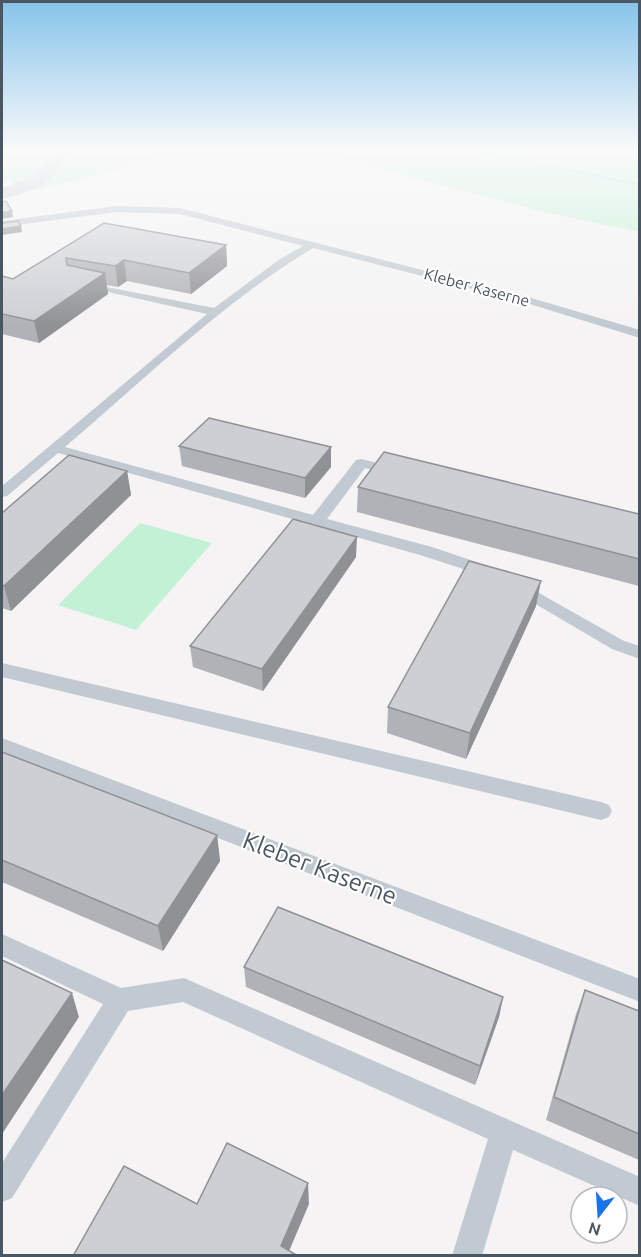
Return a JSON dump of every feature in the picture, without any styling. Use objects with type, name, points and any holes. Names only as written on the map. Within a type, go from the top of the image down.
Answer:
[{"type":"lane","points":[[12,211],[38,209]]},
{"type":"lane","points":[[111,209],[117,209]]},
{"type":"lane","points":[[2,224],[117,209]]},
{"type":"lane","name":"Kleber Kaserne","points":[[117,209],[127,209]]},
{"type":"lane","name":"Kleber Kaserne","points":[[153,209],[180,211],[313,244],[534,302],[639,334]]},
{"type":"lane","points":[[2,493],[216,312],[284,261],[313,244]]},
{"type":"lane","points":[[75,282],[216,312]]},
{"type":"lane","points":[[54,448],[473,565],[530,591],[618,645],[639,653]]},
{"type":"lane","points":[[317,521],[361,463],[407,475]]},
{"type":"lane","points":[[2,670],[601,811]]},
{"type":"lane","name":"Kleber Kaserne","points":[[2,746],[639,990]]},
{"type":"lane","points":[[2,945],[120,1000],[184,990],[639,1192]]},
{"type":"lane","points":[[2,1188],[120,1000]]},
{"type":"lane","points":[[466,1256],[504,1132]]},
{"type":"green space","points":[[531,209],[639,209],[639,232]]},
{"type":"green space","points":[[140,523],[212,543],[136,630],[58,605]]},
{"type":"building","points":[[2,209],[11,209],[12,211],[2,213]]},
{"type":"building","points":[[18,221],[21,226],[2,229],[2,223]]},
{"type":"building","points":[[104,223],[226,245],[189,273],[124,260],[115,266],[66,258],[67,265],[105,273],[34,321],[2,314],[2,276],[13,279]]},
{"type":"building","points":[[209,418],[331,447],[305,478],[179,446]]},
{"type":"building","points":[[384,452],[639,514],[639,559],[358,487]]},
{"type":"building","points":[[69,455],[127,471],[4,586],[2,585],[2,513]]},
{"type":"building","points":[[293,519],[357,537],[262,669],[190,646]]},
{"type":"building","points":[[469,561],[541,581],[470,733],[388,707]]},
{"type":"building","points":[[2,752],[217,835],[158,926],[2,860]]},
{"type":"building","points":[[278,907],[503,997],[480,1066],[244,967]]},
{"type":"building","points":[[2,960],[72,993],[2,1095]]},
{"type":"building","points":[[585,990],[639,1011],[639,1134],[554,1097]]},
{"type":"building","points":[[227,1143],[308,1183],[281,1246],[298,1256],[73,1256],[124,1166],[197,1204]]}]
